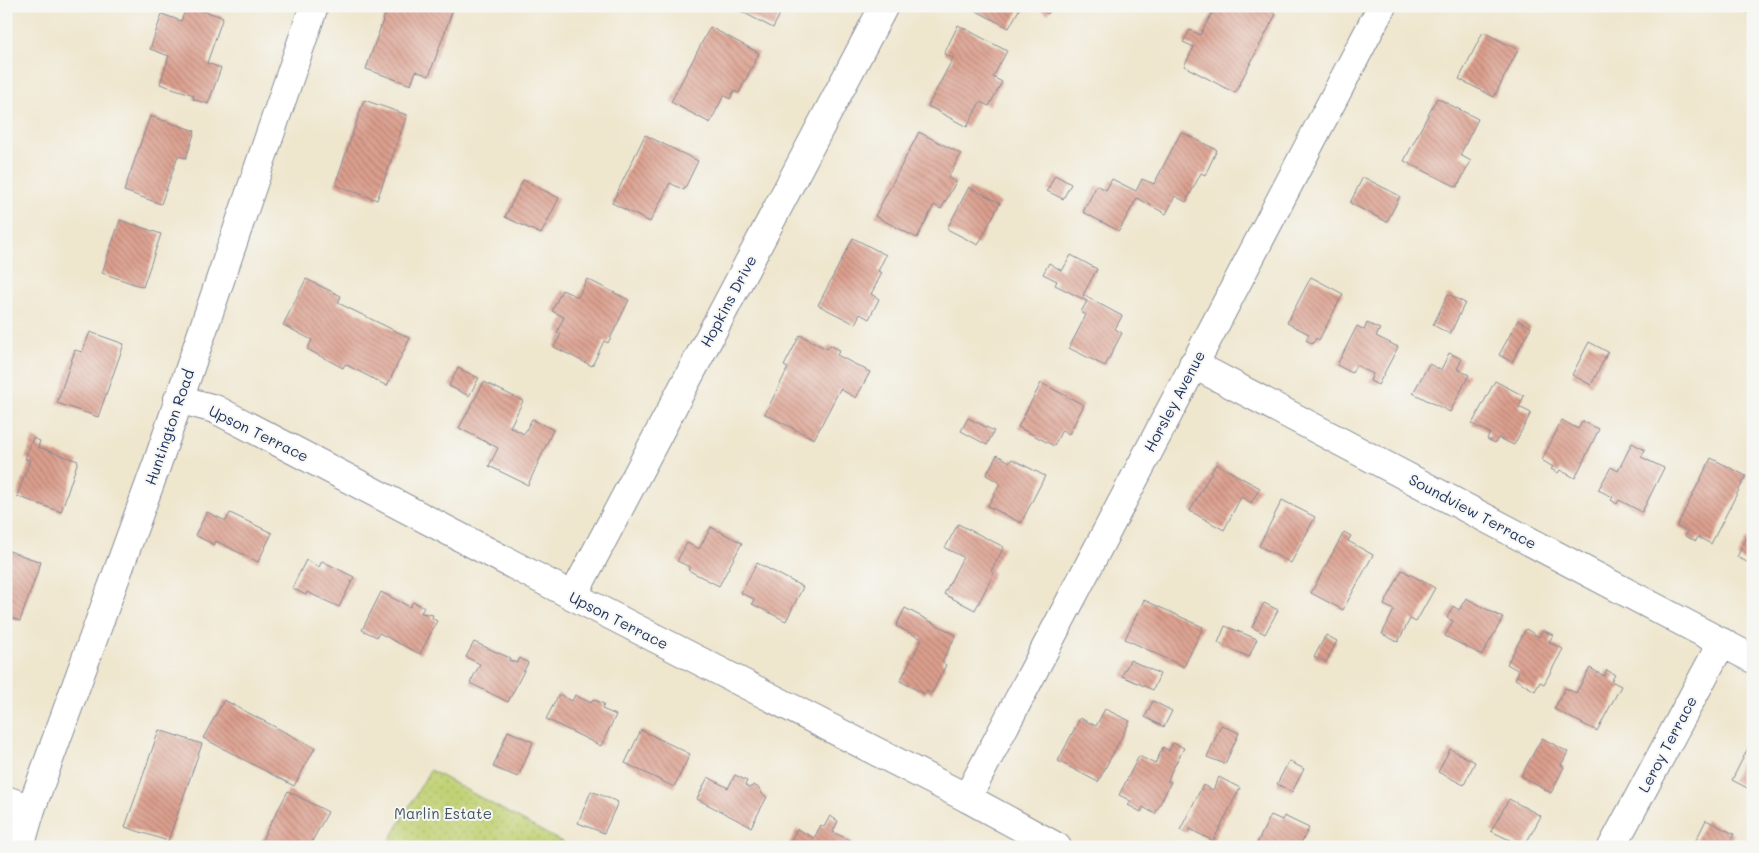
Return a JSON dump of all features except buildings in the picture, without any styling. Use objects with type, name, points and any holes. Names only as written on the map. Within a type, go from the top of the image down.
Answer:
[{"type":"street","name":"Huntington Road","points":[[20,847],[19,804],[157,464],[314,6]]},
{"type":"street","name":"Hopkins Drive","points":[[572,596],[884,6]]},
{"type":"street","name":"Horsley Avenue","points":[[967,798],[1382,6]]},
{"type":"street","name":"Soundview Terrace","points":[[1193,364],[1753,659]]},
{"type":"street","name":"Upson Terrace","points":[[178,399],[215,409],[572,596],[967,798],[1057,847]]},
{"type":"street","name":"Leroy Terrace","points":[[1612,847],[1722,642]]},
{"type":"green space","name":"Marlin Estate","points":[[430,770],[571,847],[386,847]]}]
